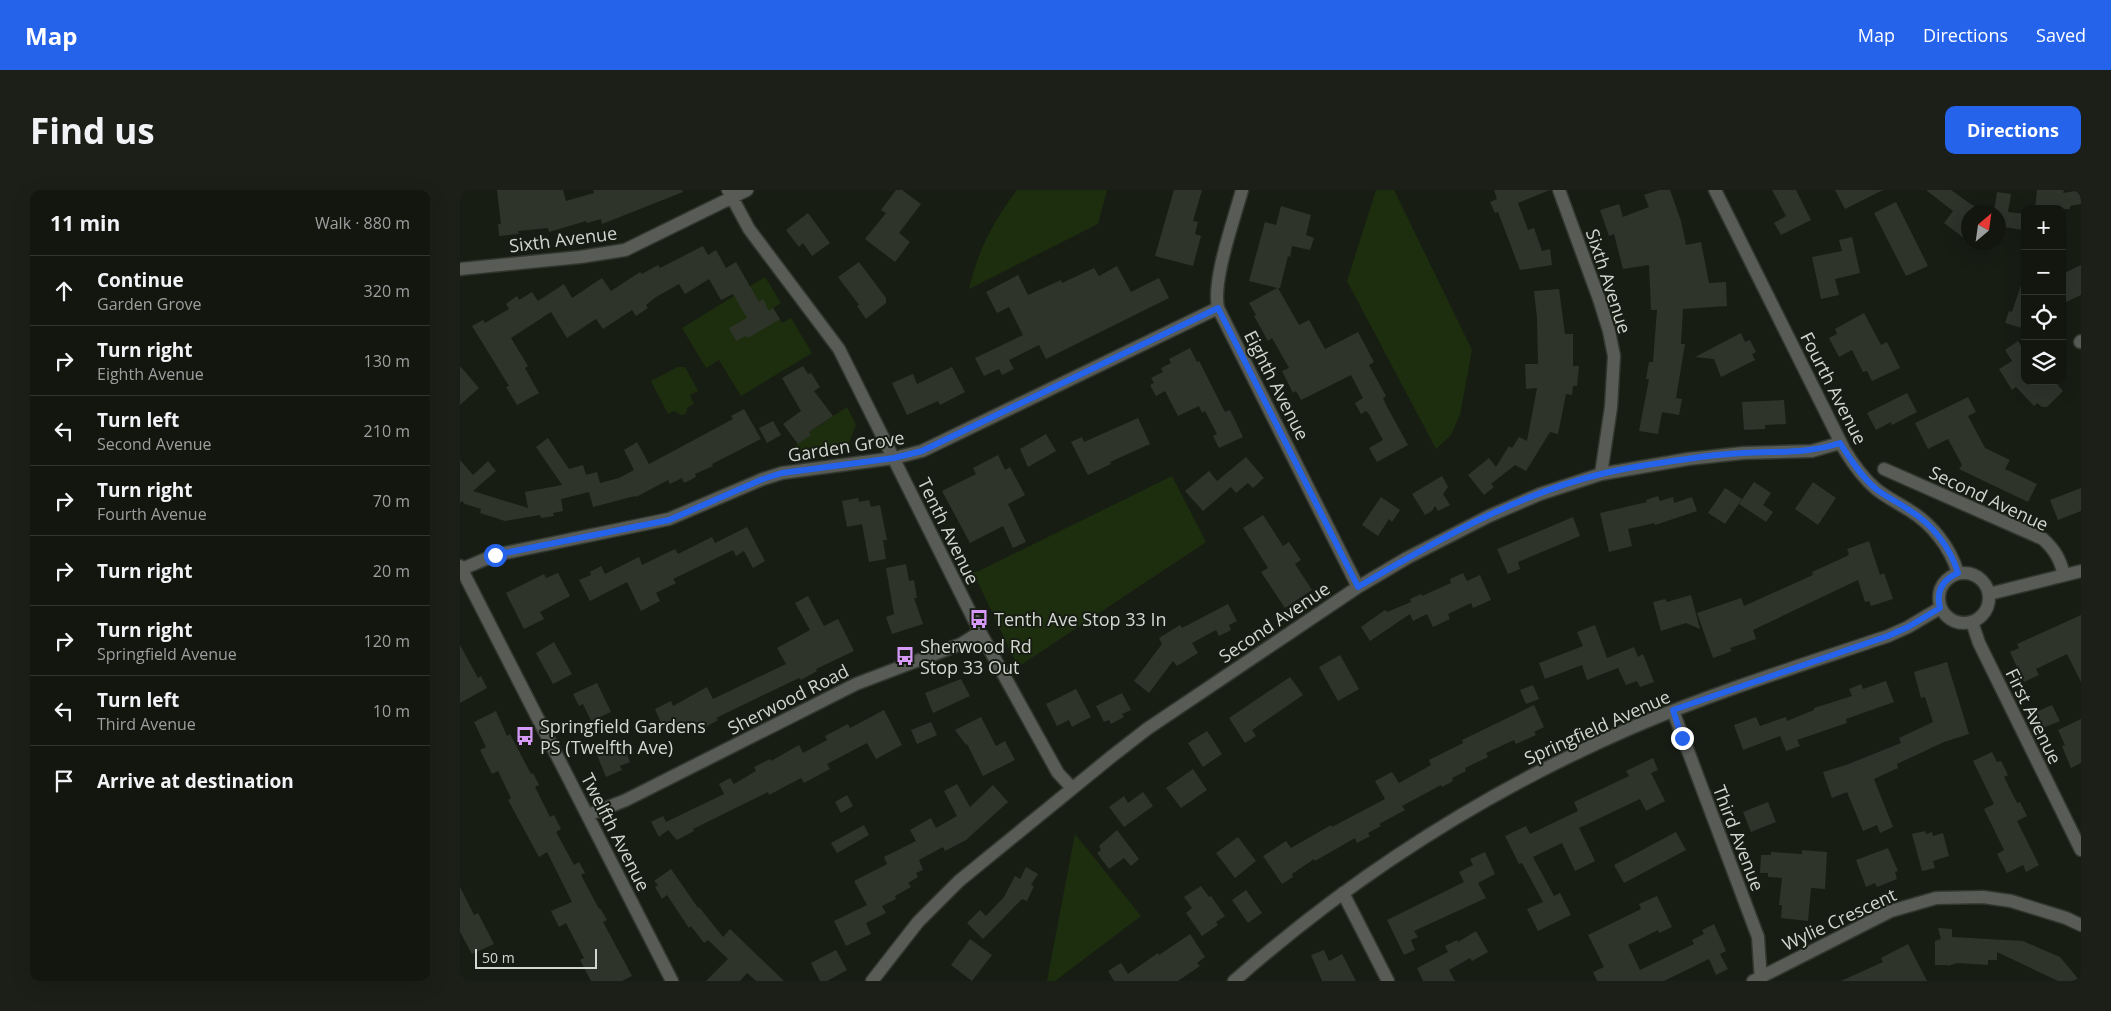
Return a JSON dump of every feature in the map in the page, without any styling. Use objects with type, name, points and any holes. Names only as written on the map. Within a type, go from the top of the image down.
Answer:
[{"type":"street","name":"Sixth Avenue","points":[[460,269],[580,258],[625,250],[730,194],[747,190]]},
{"type":"street","name":"Eighth Avenue","points":[[1242,190],[1218,280],[1216,298],[1218,308],[1358,587]]},
{"type":"street","name":"Sixth Avenue","points":[[1558,190],[1599,299],[1609,331],[1614,356],[1611,407],[1601,474]]},
{"type":"street","name":"Fourth Avenue","points":[[1715,190],[1840,443],[1865,478],[1876,489],[1910,510],[1934,532],[1948,551],[1958,573]]},
{"type":"street","name":"Tenth Avenue","points":[[730,194],[749,229],[840,349],[980,632],[1058,773],[1072,788]]},
{"type":"street","name":"Garden Grove","points":[[461,568],[495,555],[669,520],[763,479],[782,473],[894,458],[922,451],[1218,308]]},
{"type":"street","name":"Second Avenue","points":[[872,981],[918,922],[959,880],[1072,788],[1147,729],[1358,587],[1407,558],[1489,516],[1540,494],[1601,474],[1688,459],[1743,453],[1812,451],[1840,443]]},
{"type":"street","name":"Second Avenue","points":[[1884,469],[2043,539],[2057,554],[2064,575]]},
{"type":"street","name":"Twelfth Avenue","points":[[461,568],[672,981]]},
{"type":"street","points":[[1989,594],[2081,571]]},
{"type":"street","points":[[1958,573],[1973,574],[1980,578],[1989,594],[1986,611],[1972,622],[1957,622],[1944,615],[1940,608],[1938,601],[1941,587],[1945,580],[1958,573]]},
{"type":"street","name":"Springfield Avenue","points":[[1234,981],[1266,953],[1343,893],[1426,836],[1526,778],[1673,710],[1888,636],[1908,627],[1940,608]]},
{"type":"street","name":"First Avenue","points":[[1972,622],[1979,642],[2081,850]]},
{"type":"street","name":"Sherwood Road","points":[[588,815],[626,800],[856,684],[961,644],[980,632]]},
{"type":"street","name":"Third Avenue","points":[[1673,710],[1758,937],[1758,980]]},
{"type":"street","points":[[1343,893],[1388,981]]},
{"type":"street","name":"Wylie Crescent","points":[[1758,980],[1891,911],[1936,898],[1983,897],[2011,901],[2066,918],[2081,925]]},
{"type":"green space","points":[[1017,190],[1107,190],[1098,224],[969,289],[987,237]]},
{"type":"green space","points":[[1376,190],[1394,190],[1472,350],[1460,415],[1451,435],[1436,449],[1347,281]]},
{"type":"green space","points":[[765,277],[781,303],[773,308],[782,323],[791,318],[812,353],[741,396],[719,360],[706,368],[682,328]]},
{"type":"green space","points":[[678,367],[685,367],[698,391],[690,395],[694,404],[687,408],[686,414],[681,415],[674,411],[668,414],[651,381]]},
{"type":"green space","points":[[847,407],[856,425],[849,443],[796,453],[793,448],[810,435],[809,432]]},
{"type":"green space","points":[[1172,476],[1206,542],[1018,667],[973,572],[979,571]]},
{"type":"green space","points":[[1075,834],[1141,916],[1055,981],[1047,981]]},
{"type":"building","points":[[497,190],[563,190],[566,201],[594,193],[593,190],[682,190],[683,192],[602,224],[601,219],[587,223],[586,221],[549,232],[548,228],[518,231],[519,234],[499,236],[498,224],[501,224]]},
{"type":"building","points":[[896,190],[902,190],[921,204],[899,233],[910,242],[895,262],[865,239],[886,213],[881,210]]},
{"type":"building","points":[[1174,190],[1202,190],[1193,221],[1198,222],[1195,234],[1201,236],[1193,266],[1155,256]]},
{"type":"building","points":[[1494,190],[1550,190],[1518,203],[1528,230],[1534,228],[1542,251],[1550,249],[1552,265],[1520,270],[1498,212],[1495,213],[1490,202],[1497,199]]},
{"type":"building","points":[[1659,190],[1670,190],[1681,221],[1686,245],[1701,242],[1709,283],[1726,282],[1727,306],[1683,309],[1681,344],[1685,344],[1676,398],[1682,399],[1679,415],[1662,412],[1658,434],[1639,431],[1649,379],[1646,379],[1649,362],[1653,362],[1657,310],[1651,310],[1649,265],[1623,269],[1614,234],[1609,236],[1600,210],[1619,204],[1623,217],[1649,207],[1644,195]]},
{"type":"building","points":[[1772,190],[1796,190],[1811,220],[1781,235],[1774,223],[1786,216]]},
{"type":"building","points":[[1835,190],[1883,190],[1845,209]]},
{"type":"building","points":[[1926,190],[1951,190],[1972,205],[1961,205],[1961,236],[1944,223],[1953,211]]},
{"type":"building","points":[[2037,190],[2064,190],[2063,193],[2081,190],[2081,204],[2070,206],[2070,209],[2066,209],[2066,205],[2035,205]]},
{"type":"building","points":[[1997,192],[2011,194],[2008,212],[2021,214],[2021,230],[2006,227],[2006,205],[1995,205]]},
{"type":"building","points":[[1896,202],[1928,266],[1906,276],[1874,213]]},
{"type":"building","points":[[1281,206],[1311,215],[1306,235],[1314,238],[1310,250],[1292,246],[1280,288],[1278,288],[1299,325],[1309,320],[1325,349],[1358,332],[1374,362],[1369,365],[1386,396],[1383,398],[1386,405],[1408,445],[1377,462],[1369,448],[1383,440],[1369,414],[1366,411],[1361,414],[1355,403],[1363,398],[1351,375],[1301,400],[1296,391],[1293,393],[1282,371],[1289,368],[1272,338],[1268,341],[1249,303],[1277,288],[1249,281],[1265,222],[1276,225]]},
{"type":"building","points":[[808,213],[830,243],[812,256],[803,243],[799,247],[786,230]]},
{"type":"building","points":[[1852,237],[1860,273],[1835,279],[1839,295],[1821,299],[1812,257],[1842,251],[1839,240]]},
{"type":"building","points":[[703,246],[708,255],[716,250],[726,268],[736,262],[759,302],[763,299],[769,311],[773,308],[780,319],[748,338],[746,336],[736,341],[729,328],[747,318],[733,294],[721,300],[709,279],[685,294],[679,284],[656,297],[646,305],[648,308],[636,316],[632,310],[603,329],[596,319],[567,338],[551,312],[511,338],[528,366],[525,368],[539,393],[517,405],[506,387],[509,386],[472,326],[483,320],[485,323],[509,309],[506,304],[517,296],[519,300],[532,292],[538,301],[564,284],[572,298],[602,278],[611,291],[640,272],[642,274],[658,265],[660,268]]},
{"type":"building","points":[[859,262],[886,298],[886,303],[866,319],[857,306],[859,305],[838,277]]},
{"type":"building","points":[[2081,265],[2081,295],[2066,302],[2066,295],[2066,272]]},
{"type":"building","points":[[1117,266],[1131,292],[1159,278],[1169,298],[1046,359],[1039,345],[1009,360],[1014,369],[1002,375],[999,369],[984,376],[975,358],[1023,335],[1009,307],[997,313],[986,292],[1018,275],[1028,295],[1061,280],[1062,283],[1094,268],[1099,276]]},
{"type":"building","points":[[2021,285],[2021,328],[2005,323],[2009,311],[2012,312]]},
{"type":"building","points":[[1559,289],[1565,334],[1573,334],[1573,366],[1579,366],[1577,386],[1573,386],[1572,395],[1566,394],[1558,434],[1550,432],[1526,471],[1515,465],[1491,484],[1494,487],[1484,495],[1468,475],[1489,458],[1496,467],[1509,446],[1512,448],[1519,437],[1527,441],[1537,388],[1526,389],[1525,364],[1538,364],[1537,318],[1534,291]]},
{"type":"building","points":[[1864,313],[1881,345],[1887,342],[1900,368],[1872,381],[1867,371],[1863,372],[1852,350],[1839,357],[1829,338],[1837,334],[1835,329]]},
{"type":"building","points":[[1741,333],[1745,342],[1750,340],[1756,352],[1752,354],[1755,360],[1721,377],[1714,359],[1695,357]]},
{"type":"building","points":[[2018,341],[2021,346],[2021,385],[2058,385],[2063,391],[2047,407],[2042,407],[2037,403],[2034,406],[2016,387],[2012,390],[1999,369],[2012,361],[2005,350]]},
{"type":"building","points":[[1190,348],[1197,362],[1199,361],[1225,412],[1230,410],[1243,437],[1219,448],[1213,436],[1217,434],[1205,411],[1202,413],[1199,406],[1178,416],[1165,391],[1156,396],[1150,385],[1154,383],[1151,378],[1163,372],[1161,368],[1171,363],[1169,359]]},
{"type":"building","points":[[460,366],[479,388],[460,405]]},
{"type":"building","points":[[803,366],[808,374],[811,373],[820,387],[814,391],[833,416],[809,432],[811,435],[798,444],[783,424],[801,411],[782,378]]},
{"type":"building","points":[[952,367],[965,392],[940,405],[938,401],[907,415],[892,383],[913,374],[917,384]]},
{"type":"building","points":[[1907,393],[1917,412],[1892,425],[1891,422],[1876,430],[1867,413]]},
{"type":"building","points":[[1968,397],[1976,412],[1968,416],[1985,448],[2010,460],[2005,469],[2037,484],[2028,502],[1959,469],[1962,465],[1948,439],[1928,449],[1915,423]]},
{"type":"building","points":[[1784,400],[1786,424],[1765,425],[1765,429],[1744,430],[1742,402]]},
{"type":"building","points":[[744,409],[761,439],[712,464],[713,466],[695,474],[696,477],[684,483],[682,478],[670,484],[668,480],[636,497],[593,507],[589,492],[561,499],[563,511],[553,513],[554,516],[541,518],[540,515],[505,521],[480,513],[481,509],[465,504],[462,501],[460,503],[460,460],[473,475],[488,461],[496,471],[473,491],[528,508],[525,492],[562,485],[536,447],[548,438],[569,469],[583,465],[586,475],[597,472],[600,483],[619,478],[634,470],[624,450],[637,442],[649,464],[733,419],[731,416]]},
{"type":"building","points":[[1138,418],[1150,444],[1110,462],[1111,464],[1088,475],[1071,442],[1082,437],[1084,442]]},
{"type":"building","points":[[773,421],[781,435],[767,443],[759,428]]},
{"type":"building","points":[[1046,434],[1056,451],[1028,467],[1020,449]]},
{"type":"building","points":[[998,455],[1005,470],[1010,467],[1025,495],[1008,504],[1026,542],[1013,548],[1003,526],[970,543],[942,491],[976,474],[973,468]]},
{"type":"building","points":[[1246,457],[1264,478],[1253,488],[1248,483],[1236,493],[1231,487],[1203,511],[1185,491],[1209,471],[1217,481]]},
{"type":"building","points":[[1442,476],[1448,487],[1443,494],[1450,505],[1438,511],[1435,506],[1432,511],[1425,515],[1412,494]]},
{"type":"building","points":[[1754,482],[1771,493],[1763,505],[1773,512],[1766,522],[1739,504]]},
{"type":"building","points":[[1813,482],[1836,498],[1818,525],[1795,509]]},
{"type":"building","points":[[1725,488],[1742,499],[1725,524],[1708,513]]},
{"type":"building","points":[[2081,488],[2081,511],[2058,520],[2050,500]]},
{"type":"building","points":[[1658,496],[1660,501],[1673,497],[1674,503],[1692,497],[1697,511],[1655,525],[1654,523],[1628,529],[1632,546],[1609,552],[1600,513],[1647,502],[1646,500]]},
{"type":"building","points":[[1381,497],[1400,510],[1392,522],[1389,519],[1378,536],[1362,525]]},
{"type":"building","points":[[858,498],[859,502],[869,500],[871,507],[880,505],[887,540],[883,540],[886,559],[869,562],[862,524],[847,527],[842,501]]},
{"type":"building","points":[[1263,515],[1283,546],[1289,542],[1301,560],[1295,564],[1312,590],[1285,608],[1261,572],[1268,568],[1243,528]]},
{"type":"building","points":[[1573,517],[1580,536],[1518,562],[1520,569],[1508,574],[1497,549]]},
{"type":"building","points":[[747,527],[765,561],[753,568],[744,551],[736,556],[733,550],[673,579],[676,583],[656,593],[660,601],[641,611],[627,582],[590,601],[579,580],[591,575],[590,572],[601,566],[605,574],[639,557],[642,565],[675,549],[678,554],[712,537],[715,543]]},
{"type":"building","points":[[1869,541],[1880,575],[1884,573],[1893,599],[1871,606],[1869,601],[1865,602],[1858,580],[1753,630],[1756,639],[1730,648],[1732,651],[1713,658],[1697,613],[1741,598],[1744,606],[1813,575],[1812,572],[1847,556],[1849,554],[1847,549]]},
{"type":"building","points":[[906,564],[909,581],[914,580],[917,598],[914,598],[923,624],[892,634],[886,617],[894,614],[886,568]]},
{"type":"building","points":[[558,573],[570,596],[540,612],[544,619],[524,629],[506,593],[544,574],[546,578]]},
{"type":"building","points":[[1463,573],[1467,581],[1480,575],[1491,600],[1473,608],[1471,603],[1448,614],[1450,619],[1433,627],[1427,614],[1413,621],[1410,614],[1370,641],[1361,627],[1385,610],[1387,612],[1411,602],[1410,599],[1421,594],[1422,596],[1451,583],[1450,579]]},
{"type":"building","points":[[1691,595],[1700,629],[1686,623],[1661,631],[1653,602],[1665,599],[1667,602]]},
{"type":"building","points":[[808,596],[824,626],[838,619],[854,651],[816,669],[817,671],[801,680],[799,678],[716,718],[718,720],[695,733],[689,721],[665,732],[655,709],[671,701],[673,706],[707,687],[713,699],[786,664],[777,648],[810,630],[795,603]]},
{"type":"building","points":[[1228,604],[1237,621],[1229,625],[1231,630],[1219,636],[1216,630],[1192,643],[1198,653],[1177,666],[1173,661],[1149,693],[1134,681],[1162,644],[1159,638],[1180,625],[1182,628]]},
{"type":"building","points":[[2081,615],[2081,682],[2067,654],[2036,669],[2039,675],[2024,682],[2010,652],[2019,648],[2017,644]]},
{"type":"building","points":[[1595,625],[1607,658],[1634,647],[1638,657],[1643,654],[1654,682],[1640,687],[1637,681],[1626,685],[1618,668],[1587,680],[1582,665],[1545,679],[1539,663],[1583,646],[1577,632]]},
{"type":"building","points":[[554,642],[572,674],[553,684],[536,653]]},
{"type":"building","points":[[460,645],[478,678],[481,676],[487,688],[460,703]]},
{"type":"building","points":[[1340,655],[1359,689],[1338,701],[1319,667]]},
{"type":"building","points":[[1947,662],[1969,734],[1944,742],[1897,764],[1898,768],[1874,779],[1893,827],[1880,833],[1877,825],[1863,831],[1847,792],[1832,798],[1823,772],[1901,743],[1899,738],[1933,722],[1925,697],[1921,698],[1914,672]]},
{"type":"building","points":[[1290,677],[1303,695],[1252,730],[1256,736],[1245,743],[1229,718]]},
{"type":"building","points":[[961,679],[970,696],[933,713],[925,693]]},
{"type":"building","points":[[1886,681],[1894,702],[1846,719],[1847,723],[1797,740],[1800,746],[1786,751],[1780,736],[1743,750],[1734,725],[1756,717],[1760,726],[1786,717],[1787,721],[1814,710],[1814,708],[1852,696],[1849,689],[1861,684],[1863,689]]},
{"type":"building","points":[[597,683],[611,712],[591,721],[583,704],[579,706],[573,694]]},
{"type":"building","points":[[1533,685],[1539,699],[1526,704],[1520,690]]},
{"type":"building","points":[[1076,689],[1091,717],[1072,727],[1069,720],[1057,726],[1046,704]]},
{"type":"building","points":[[1122,693],[1131,710],[1122,714],[1124,717],[1111,724],[1109,720],[1104,722],[1096,706]]},
{"type":"building","points":[[1534,705],[1544,727],[1534,732],[1536,735],[1516,744],[1514,740],[1486,753],[1488,757],[1465,768],[1466,771],[1452,778],[1453,781],[1442,787],[1441,785],[1402,806],[1405,810],[1379,824],[1381,826],[1368,833],[1370,836],[1357,843],[1355,838],[1315,861],[1314,859],[1292,874],[1293,877],[1282,884],[1263,856],[1286,841],[1291,848],[1331,825],[1332,827],[1385,799],[1375,781],[1392,772],[1399,783],[1431,765],[1429,760],[1463,743],[1462,740]]},
{"type":"building","points":[[2052,705],[2060,721],[2043,728],[2036,712]]},
{"type":"building","points":[[884,710],[902,745],[876,759],[867,743],[827,764],[830,769],[804,783],[801,778],[769,795],[768,792],[693,829],[694,831],[677,840],[668,830],[659,837],[651,822],[663,816],[666,822],[724,794],[719,784],[730,778],[734,784],[756,771],[754,767],[770,759],[771,761],[799,745],[803,753],[827,740],[825,736],[848,724],[850,728]]},
{"type":"building","points":[[496,711],[507,736],[510,734],[531,774],[533,773],[539,785],[535,787],[550,817],[554,815],[561,829],[556,832],[574,865],[579,862],[585,873],[581,875],[607,920],[603,922],[632,976],[622,981],[591,981],[580,960],[584,958],[566,923],[559,927],[551,911],[572,902],[547,852],[539,857],[508,800],[511,798],[498,771],[492,774],[480,750],[486,747],[474,722]]},
{"type":"building","points":[[981,717],[996,746],[1005,741],[1015,760],[983,776],[967,744],[955,730]]},
{"type":"building","points":[[2081,719],[2081,763],[2071,768],[2062,746],[2065,745],[2058,730]]},
{"type":"building","points":[[931,722],[937,735],[917,744],[911,730]]},
{"type":"building","points":[[1207,731],[1222,754],[1203,767],[1188,743]]},
{"type":"building","points":[[621,740],[630,762],[620,766],[622,770],[606,777],[595,750]]},
{"type":"building","points":[[1992,752],[1997,762],[2001,761],[2008,775],[2004,777],[2017,803],[2020,802],[2027,816],[2017,821],[2039,865],[2026,872],[2023,865],[2007,873],[1997,854],[2004,850],[1984,809],[1994,804],[1973,761]]},
{"type":"building","points":[[1653,758],[1658,770],[1651,773],[1665,801],[1646,811],[1640,799],[1579,828],[1595,861],[1575,871],[1562,843],[1533,857],[1554,896],[1560,893],[1571,915],[1538,931],[1527,909],[1543,902],[1522,863],[1519,864],[1505,836],[1526,826],[1530,834],[1578,811],[1574,802],[1629,776],[1626,771]]},
{"type":"building","points":[[1193,769],[1207,790],[1181,808],[1166,788]]},
{"type":"building","points":[[957,784],[970,807],[993,785],[1008,802],[966,840],[945,851],[943,847],[919,860],[923,870],[916,873],[918,877],[908,883],[911,887],[895,896],[896,899],[882,906],[886,913],[866,923],[871,934],[846,946],[834,921],[867,905],[854,881],[887,864],[884,857],[916,841],[910,830],[931,818],[936,828],[957,816],[944,791]]},
{"type":"building","points":[[1143,792],[1153,806],[1124,827],[1109,807],[1124,796],[1128,803]]},
{"type":"building","points":[[847,795],[853,806],[841,813],[835,802]]},
{"type":"building","points":[[1768,802],[1776,822],[1751,832],[1743,812]]},
{"type":"building","points":[[864,825],[869,835],[837,853],[831,843]]},
{"type":"building","points":[[1117,830],[1139,859],[1131,866],[1124,858],[1109,869],[1097,853],[1101,850],[1099,846]]},
{"type":"building","points":[[1925,831],[1926,834],[1932,832],[1933,836],[1943,833],[1949,856],[1933,861],[1935,868],[1922,871],[1912,834]]},
{"type":"building","points":[[1676,832],[1686,850],[1624,883],[1614,865]]},
{"type":"building","points":[[1238,837],[1256,861],[1235,878],[1216,853]]},
{"type":"building","points":[[1888,848],[1898,871],[1895,872],[1897,879],[1877,887],[1875,883],[1866,887],[1856,860]]},
{"type":"building","points":[[1802,850],[1827,852],[1825,889],[1811,888],[1808,921],[1781,918],[1782,905],[1779,905],[1782,878],[1768,877],[1768,873],[1760,873],[1761,855],[1771,855],[1771,852],[1802,854]]},
{"type":"building","points":[[1485,852],[1495,874],[1478,883],[1486,898],[1414,931],[1418,937],[1411,940],[1415,950],[1404,955],[1387,920],[1464,882],[1459,872],[1473,865],[1470,859]]},
{"type":"building","points":[[1026,867],[1038,874],[1031,885],[1034,886],[1027,901],[1022,899],[983,939],[967,923],[980,910],[986,916],[1004,897],[1015,876],[1020,879]]},
{"type":"building","points":[[671,869],[698,908],[723,937],[730,929],[784,981],[756,981],[747,973],[740,981],[706,981],[728,959],[708,940],[704,943],[691,926],[689,928],[667,895],[662,899],[655,887],[658,885],[654,881]]},
{"type":"building","points":[[1201,886],[1209,897],[1211,896],[1225,916],[1216,922],[1218,925],[1202,936],[1186,913],[1192,908],[1184,897]]},
{"type":"building","points":[[460,887],[474,915],[478,913],[494,944],[472,954],[460,932]]},
{"type":"building","points":[[1246,890],[1262,913],[1248,923],[1232,900]]},
{"type":"building","points":[[1657,896],[1672,927],[1659,933],[1658,930],[1628,945],[1640,970],[1694,944],[1692,940],[1704,934],[1702,930],[1714,924],[1726,951],[1720,954],[1728,969],[1716,975],[1709,959],[1664,981],[1597,981],[1593,972],[1604,967],[1588,935],[1641,909],[1639,904]]},
{"type":"building","points":[[1938,928],[1952,929],[1952,937],[2023,941],[2060,957],[2080,981],[2058,981],[1997,952],[1997,960],[1988,960],[1988,965],[1957,963],[1948,966],[1935,965],[1935,941],[1941,939]]},
{"type":"building","points":[[1476,931],[1488,952],[1472,961],[1470,958],[1449,970],[1455,981],[1423,981],[1417,968],[1448,952],[1445,946],[1457,940],[1458,942]]},
{"type":"building","points":[[1190,934],[1205,957],[1197,963],[1200,966],[1178,981],[1114,981],[1108,971],[1121,963],[1128,974]]},
{"type":"building","points":[[970,939],[992,955],[972,981],[951,965]]},
{"type":"building","points":[[1908,944],[1927,981],[1841,981],[1883,962],[1881,958]]},
{"type":"building","points":[[836,950],[847,970],[827,981],[820,981],[811,963]]},
{"type":"building","points":[[1324,950],[1329,961],[1342,954],[1356,981],[1322,981],[1311,955]]},
{"type":"place","name":"Tenth Ave Stop 33 In","points":[[979,619]]},
{"type":"place","name":"Sherwood Rd Stop 33 Out","points":[[905,656]]},
{"type":"place","name":"Springfield Gardens PS (Twelfth Ave)","points":[[525,736]]},
{"type":"route","points":[[495,555],[669,520],[763,479],[782,473],[894,458],[922,451],[1218,308],[1358,587],[1407,558],[1489,516],[1540,494],[1601,474],[1688,459],[1743,453],[1812,451],[1840,443],[1853,464],[1876,489],[1924,521],[1942,541],[1958,573],[1945,580],[1941,587],[1938,601],[1940,608],[1908,627],[1888,636],[1673,710],[1682,738]]}]
